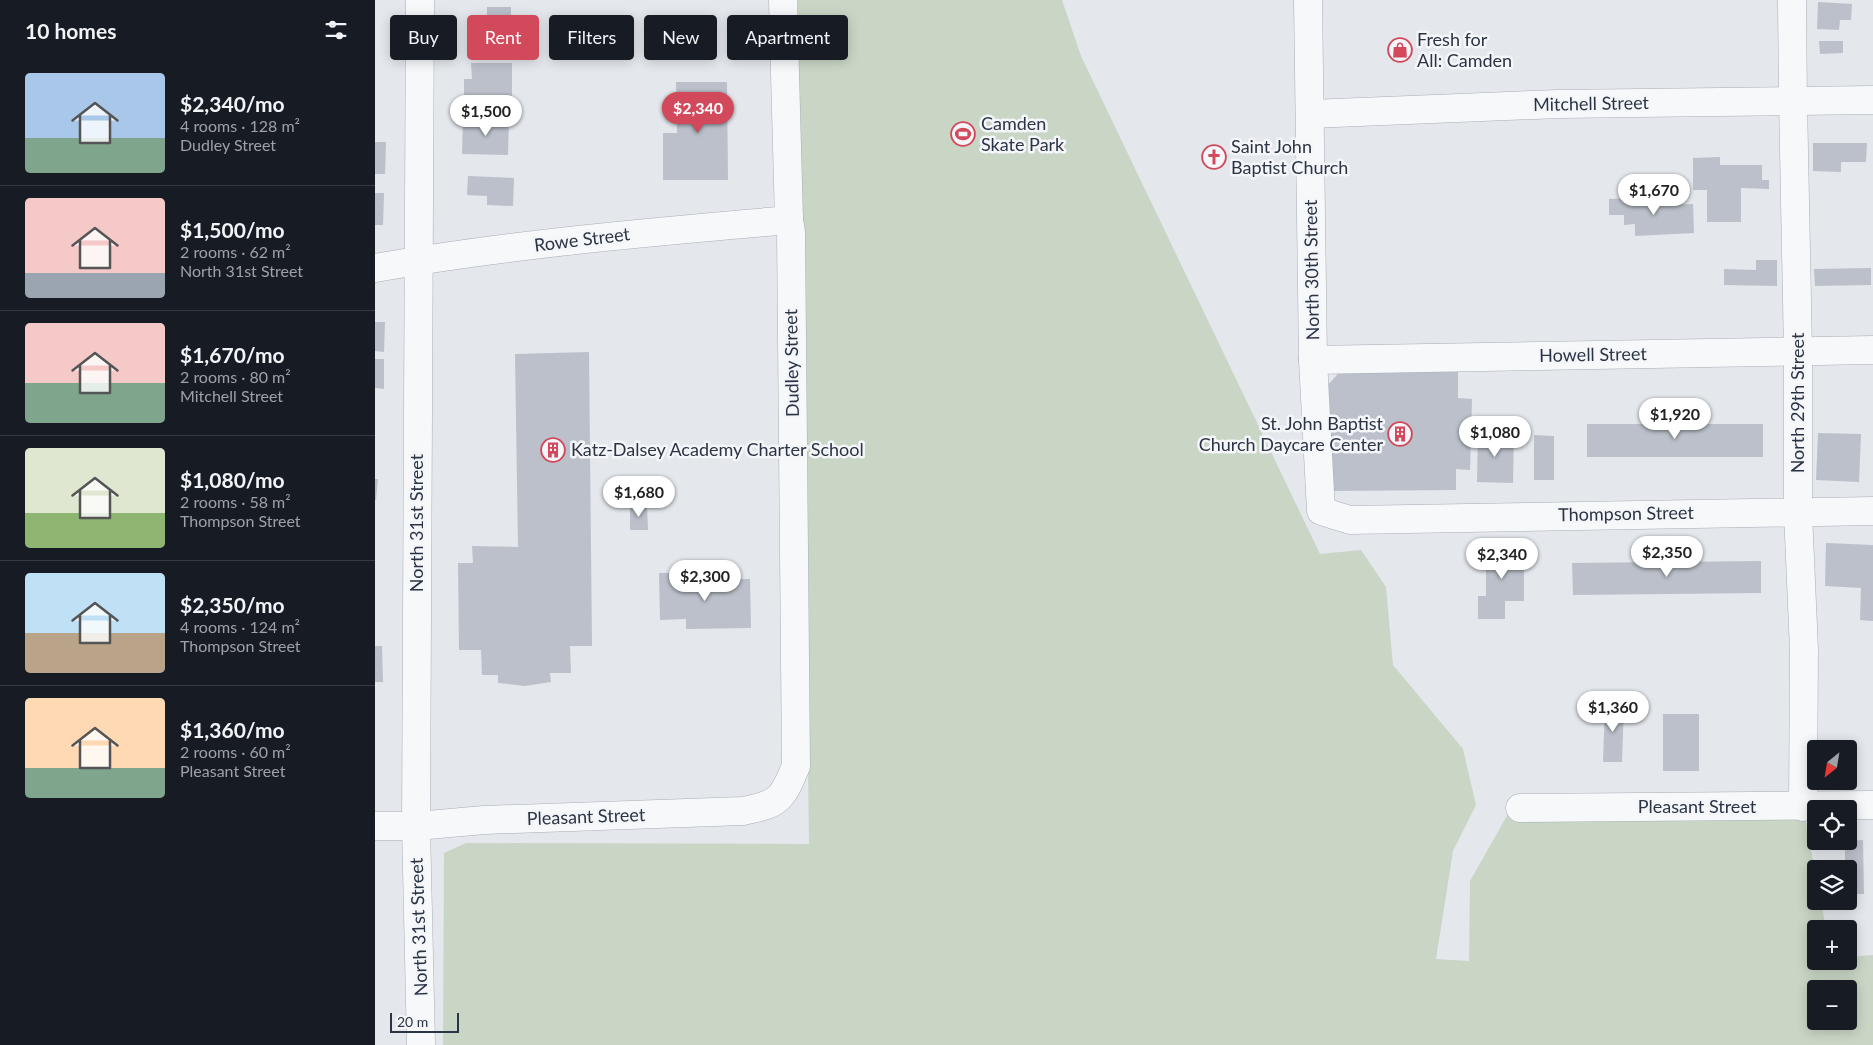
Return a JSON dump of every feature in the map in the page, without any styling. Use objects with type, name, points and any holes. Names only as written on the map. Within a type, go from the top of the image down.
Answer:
[{"type":"street","name":"North 31st Street","points":[[420,0],[416,826],[421,1045]]},
{"type":"street","name":"Dudley Street","points":[[783,0],[789,220],[791,232],[796,766],[788,786]]},
{"type":"street","name":"North 30th Street","points":[[1308,0],[1313,360],[1321,511]]},
{"type":"street","name":"North 29th Street","points":[[1792,0],[1798,352],[1798,512],[1804,650],[1803,806]]},
{"type":"street","name":"Mitchell Street","points":[[1310,114],[1558,104],[1873,100]]},
{"type":"street","name":"Rowe Street","points":[[375,268],[419,260],[641,233],[789,220]]},
{"type":"street","name":"Howell Street","points":[[1313,360],[1873,350]]},
{"type":"street","name":"Thompson Street","points":[[1321,511],[1350,520],[1873,511]]},
{"type":"street","name":"Pleasant Street","points":[[375,826],[416,826],[484,820],[743,812],[764,807],[777,801],[788,786]]},
{"type":"street","name":"Pleasant Street","points":[[1520,808],[1873,805]]},
{"type":"green space","points":[[798,0],[1062,0],[1081,56],[1320,554],[1361,550],[1386,587],[1393,665],[1463,749],[1476,805],[1453,851],[1436,959],[1469,961],[1470,881],[1508,814],[1520,808],[1803,807],[1807,828],[1807,850],[1811,850],[1813,860],[1807,860],[1807,910],[1823,910],[1824,920],[1807,920],[1807,970],[1857,970],[1857,956],[1873,955],[1873,1045],[443,1045],[444,853],[466,843],[809,844],[799,60],[848,60],[848,15],[798,15]]},
{"type":"building","points":[[1818,2],[1852,4],[1851,20],[1840,20],[1839,30],[1817,29]]},
{"type":"building","points":[[487,7],[511,7],[511,15],[487,15]]},
{"type":"building","points":[[1819,41],[1843,41],[1843,53],[1820,54]]},
{"type":"building","points":[[471,63],[512,63],[512,102],[464,102],[464,79],[472,79]]},
{"type":"building","points":[[676,82],[727,82],[728,180],[663,180],[663,133],[677,133]]},
{"type":"building","points":[[463,119],[509,120],[508,155],[462,154]]},
{"type":"building","points":[[375,142],[386,142],[385,174],[375,174]]},
{"type":"building","points":[[1813,143],[1867,143],[1866,162],[1841,162],[1841,172],[1813,171]]},
{"type":"building","points":[[1720,157],[1720,165],[1762,165],[1762,180],[1769,180],[1769,189],[1741,188],[1741,222],[1707,222],[1707,190],[1693,190],[1693,158]]},
{"type":"building","points":[[468,176],[514,178],[513,206],[487,205],[487,196],[467,195]]},
{"type":"building","points":[[375,193],[384,193],[383,225],[375,225]]},
{"type":"building","points":[[1667,197],[1667,205],[1693,204],[1694,233],[1635,236],[1635,224],[1624,225],[1624,215],[1609,215],[1609,199]]},
{"type":"building","points":[[1756,260],[1777,260],[1777,286],[1724,285],[1724,269],[1756,270]]},
{"type":"building","points":[[1871,268],[1871,285],[1815,286],[1814,269]]},
{"type":"building","points":[[375,322],[385,322],[384,352],[375,351]]},
{"type":"building","name":"Katz-Dalsey Academy Charter School","points":[[589,352],[592,646],[570,646],[571,673],[550,673],[551,682],[525,686],[498,683],[498,675],[482,675],[481,650],[459,650],[458,563],[473,563],[472,546],[518,547],[515,354]]},
{"type":"building","points":[[375,359],[384,359],[384,389],[375,388]]},
{"type":"building","name":"St. John Baptist Church Daycare Center","points":[[1345,366],[1458,366],[1458,398],[1472,399],[1470,470],[1456,469],[1456,490],[1331,491],[1326,387]]},
{"type":"building","points":[[1587,424],[1763,424],[1763,457],[1587,457]]},
{"type":"building","points":[[1478,432],[1514,433],[1513,483],[1477,482]]},
{"type":"building","points":[[1818,433],[1861,434],[1859,482],[1816,480]]},
{"type":"building","points":[[1534,435],[1554,436],[1554,480],[1534,480]]},
{"type":"building","points":[[375,479],[378,479],[376,500],[375,500]]},
{"type":"building","points":[[630,506],[647,506],[648,530],[630,530]]},
{"type":"building","points":[[1826,543],[1873,545],[1873,621],[1860,620],[1861,588],[1825,586]]},
{"type":"building","points":[[1486,544],[1524,544],[1524,601],[1505,601],[1505,619],[1478,619],[1478,596],[1486,596]]},
{"type":"building","points":[[1761,561],[1761,593],[1573,595],[1572,563]]},
{"type":"building","points":[[659,573],[692,573],[692,580],[750,579],[751,628],[686,629],[686,619],[660,620]]},
{"type":"building","points":[[375,646],[382,646],[383,682],[375,682]]},
{"type":"building","points":[[1605,705],[1624,705],[1622,762],[1603,762]]},
{"type":"building","points":[[1663,714],[1699,714],[1699,771],[1663,771]]},
{"type":"building","points":[[1857,840],[1863,840],[1864,894],[1857,894],[1857,860],[1845,860],[1845,850],[1857,850]]},
{"type":"place","name":"Fresh for All: Camden","points":[[1400,50]]},
{"type":"place","name":"Camden Skate Park","points":[[963,134]]},
{"type":"place","name":"Saint John Baptist Church","points":[[1214,157]]},
{"type":"place","name":"St. John Baptist Church Daycare Center","points":[[1400,434]]},
{"type":"place","name":"Katz-Dalsey Academy Charter School","points":[[553,450]]}]
